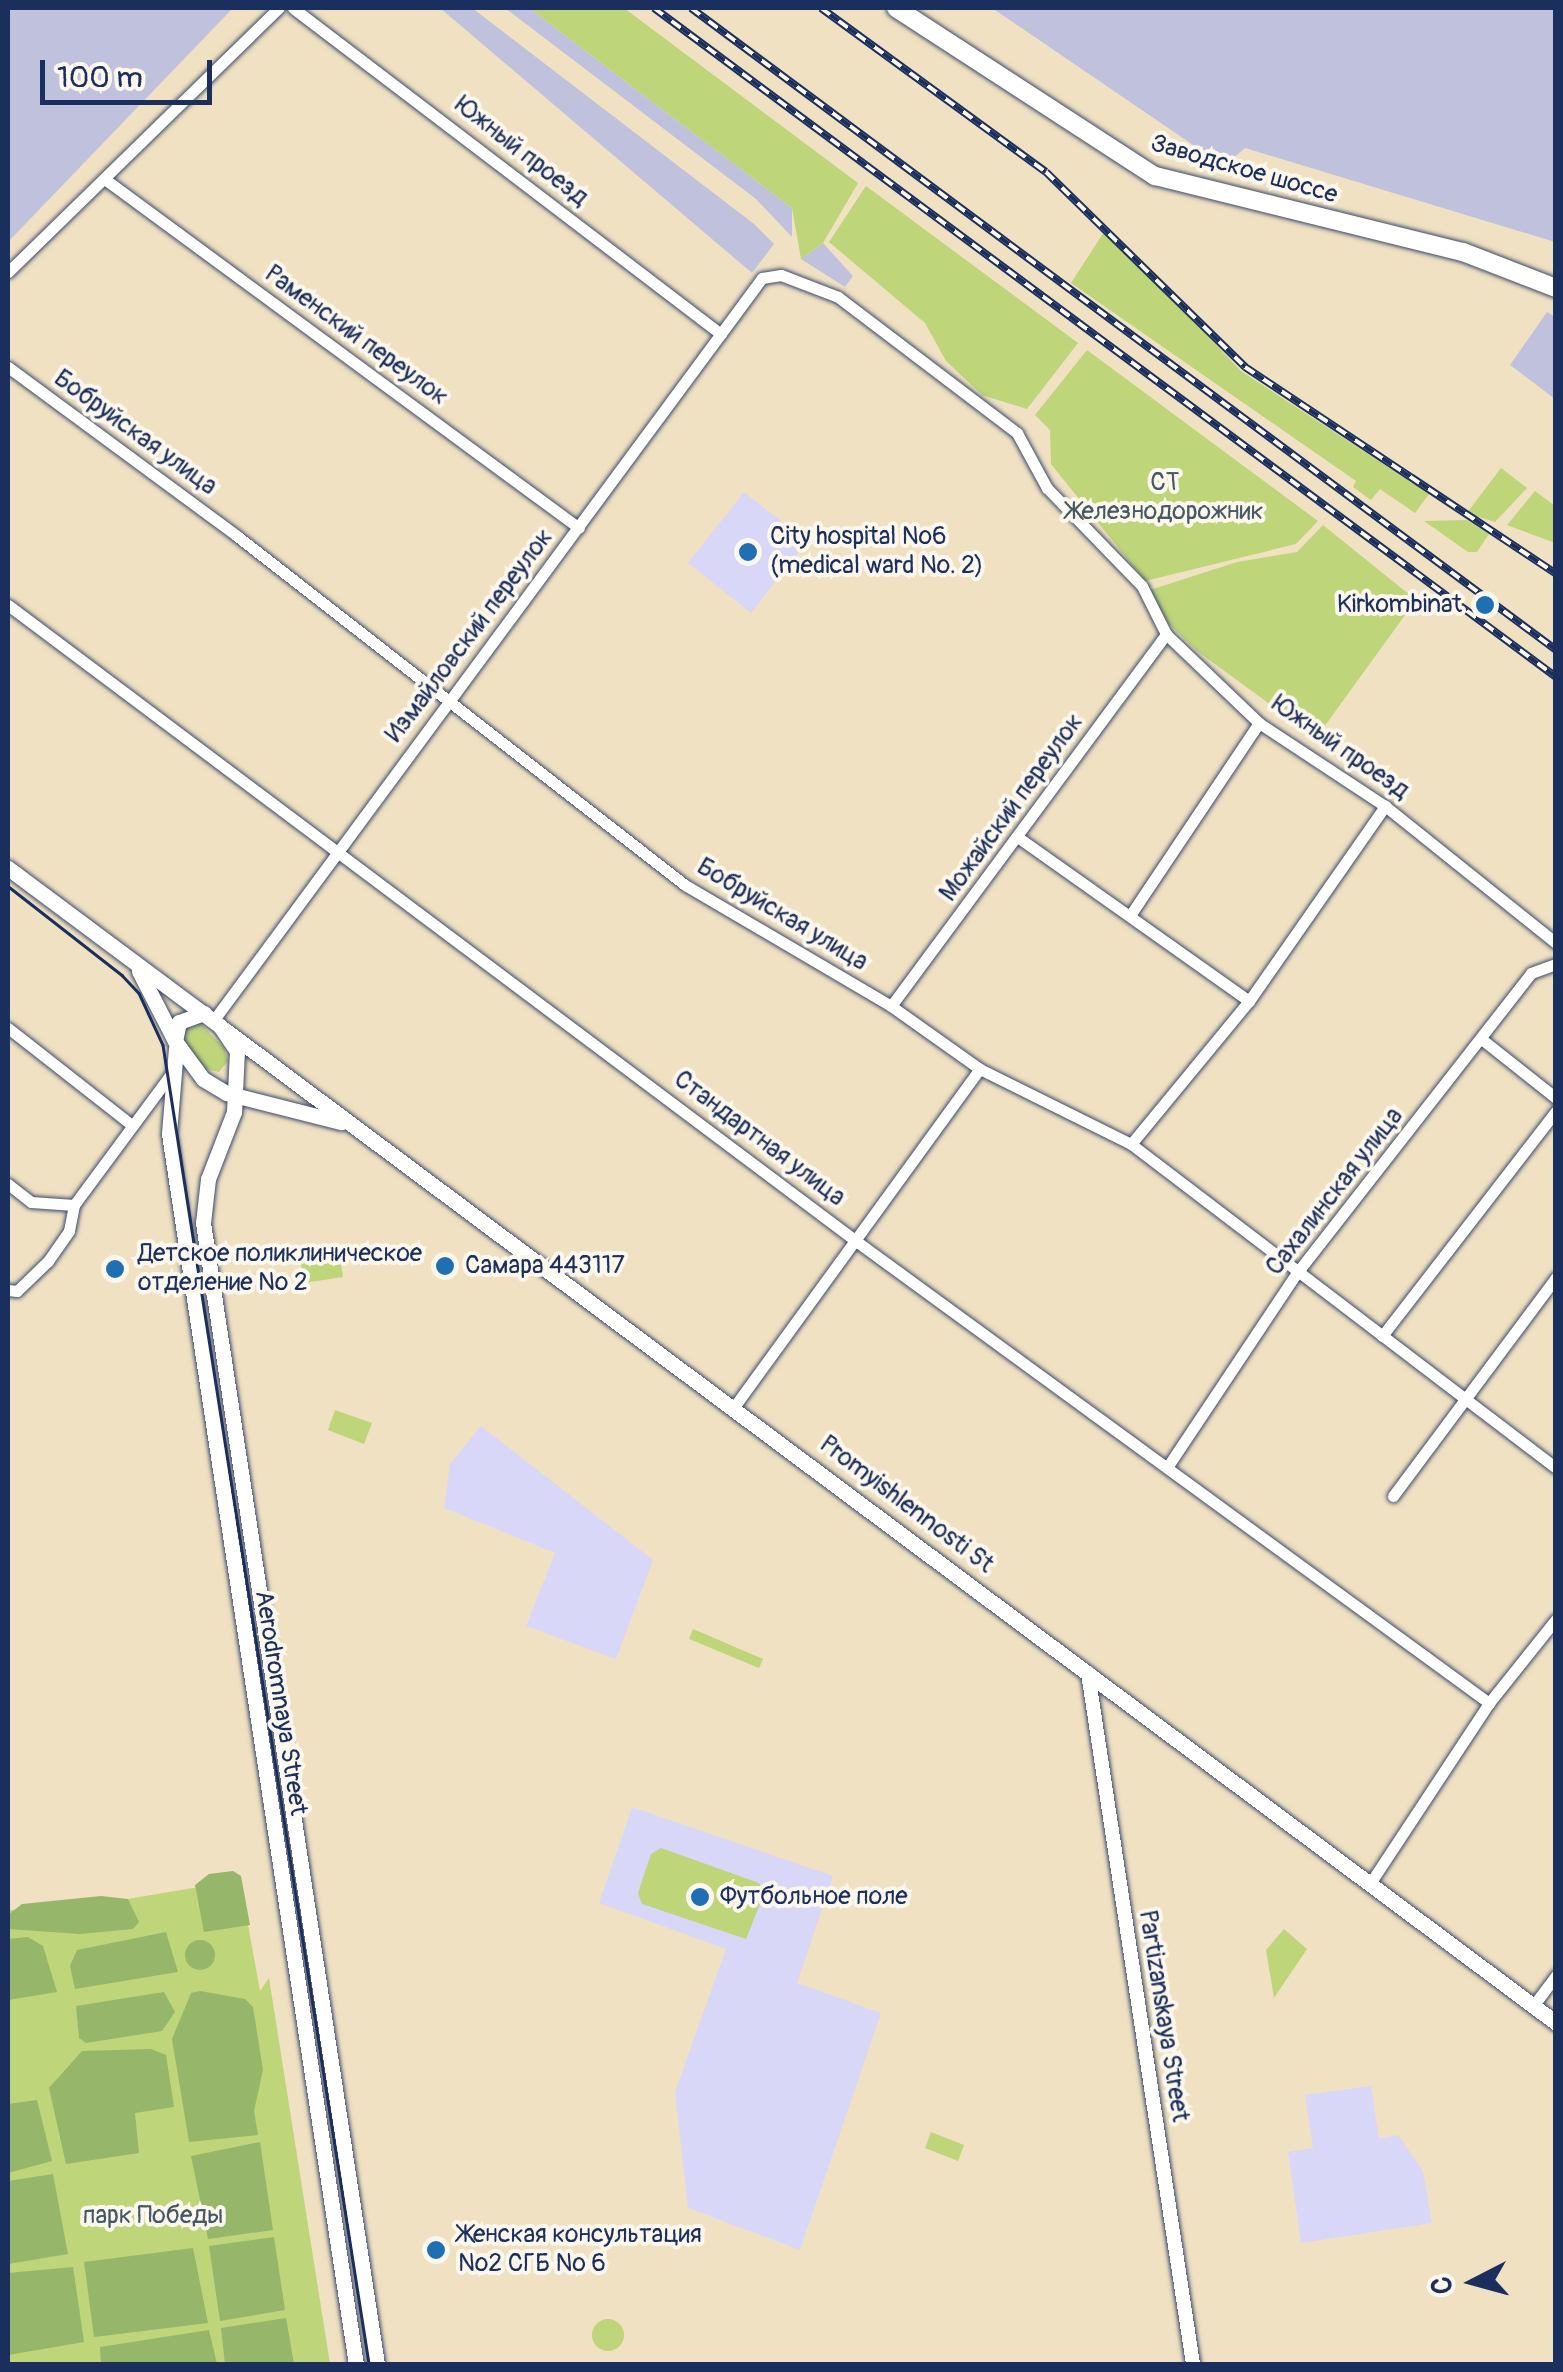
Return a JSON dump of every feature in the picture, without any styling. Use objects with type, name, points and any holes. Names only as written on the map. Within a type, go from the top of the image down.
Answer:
[{"type":"main road","name":"Заводское шоссе","points":[[896,8],[1155,176],[1463,252],[1556,288]]},
{"type":"main road","name":"Promyishlennosti St","points":[[8,868],[1556,2022]]},
{"type":"main road","name":"Promyishlennosti St","points":[[137,967],[176,1045]]},
{"type":"main road","points":[[237,1096],[234,1045],[214,1021],[180,1022],[176,1045],[203,1079],[237,1096],[292,1106],[360,1130]]},
{"type":"main road","name":"Aerodromnaya Street","points":[[176,1045],[168,1115],[183,1232],[356,2364]]},
{"type":"main road","points":[[203,1079],[232,1074],[234,1045]]},
{"type":"main road","name":"Aerodromnaya Street","points":[[237,1096],[208,1179],[203,1223],[377,2364]]},
{"type":"street","points":[[8,272],[279,8]]},
{"type":"street","name":"Южный проезд","points":[[292,8],[721,334]]},
{"type":"street","name":"Раменский переулок","points":[[106,180],[580,528]]},
{"type":"street","name":"Южный проезд","points":[[762,278],[781,275],[824,288],[945,372],[1016,433],[1047,488],[1142,586],[1166,634],[1260,724],[1385,806],[1556,943]]},
{"type":"street","name":"Измайловский переулок","points":[[214,1021],[337,848],[580,528],[762,278]]},
{"type":"street","name":"Бобруйская улица","points":[[8,367],[684,885],[891,1006],[980,1069],[1131,1144],[1296,1274],[1556,1468]]},
{"type":"street","name":"Стандартная улица","points":[[8,605],[856,1240],[1489,1703]]},
{"type":"street","name":"Можайский переулок","points":[[891,1006],[1020,838],[1166,634]]},
{"type":"street","points":[[1131,914],[1260,724]]},
{"type":"street","points":[[1131,1144],[1249,1001],[1385,806]]},
{"type":"street","points":[[1020,838],[1249,1001]]},
{"type":"street","name":"Сахалинская улица","points":[[1168,1466],[1296,1274],[1484,1041],[1531,973],[1556,964]]},
{"type":"street","points":[[8,1028],[129,1123]]},
{"type":"street","points":[[1484,1041],[1556,1098]]},
{"type":"street","points":[[734,1407],[980,1069]]},
{"type":"street","points":[[8,1290],[17,1292],[69,1231],[74,1205],[129,1123],[171,1074]]},
{"type":"street","points":[[1382,1336],[1556,1110]]},
{"type":"street","points":[[8,1184],[32,1202],[74,1205]]},
{"type":"street","points":[[1393,1496],[1556,1277]]},
{"type":"street","points":[[1371,1882],[1489,1703],[1556,1619]]},
{"type":"street","name":"Partizanskaya Street","points":[[1088,1674],[1193,2364]]},
{"type":"street","points":[[1533,2006],[1556,1975]]},
{"type":"shaded area","points":[[8,8],[233,8],[8,242]]},
{"type":"shaded area","points":[[440,8],[472,8],[754,224],[774,244],[752,273]]},
{"type":"shaded area","points":[[505,8],[529,8],[792,208],[792,237],[756,199]]},
{"type":"shaded area","points":[[992,8],[1555,8],[1555,242],[1245,148],[1224,166]]},
{"type":"shaded area","points":[[823,243],[853,276],[845,287],[801,259]]},
{"type":"shaded area","points":[[1547,312],[1555,317],[1555,399],[1510,365]]},
{"type":"shaded area","name":"City hospital №6 (medical ward No. 2)","points":[[744,492],[807,541],[751,613],[688,563]]},
{"type":"shaded area","points":[[481,1426],[653,1560],[616,1659],[526,1626],[555,1553],[444,1508],[450,1464]]},
{"type":"shaded area","points":[[632,1807],[833,1876],[797,1983],[881,2013],[800,2250],[688,2208],[675,2092],[726,1949],[599,1903]]},
{"type":"shaded area","points":[[1371,2086],[1379,2138],[1398,2135],[1423,2171],[1432,2223],[1301,2243],[1288,2152],[1313,2148],[1305,2095]]},
{"type":"green space","points":[[529,8],[624,8],[858,183],[823,243],[801,259],[792,208]]},
{"type":"green space","points":[[866,186],[1078,343],[1027,409],[982,395],[946,361],[925,323],[829,242]]},
{"type":"green space","points":[[1106,229],[1241,371],[1429,494],[1415,513],[1380,489],[1371,500],[1353,487],[1356,481],[1071,283]]},
{"type":"green space","name":"СТ Железнодорожник","points":[[1087,350],[1318,521],[1296,544],[1145,581],[1051,464],[1050,430],[1035,415]]},
{"type":"green space","points":[[1501,468],[1527,488],[1495,522],[1467,513]]},
{"type":"green space","points":[[1535,491],[1555,506],[1555,543],[1507,525]]},
{"type":"green space","points":[[1467,520],[1489,534],[1477,552],[1468,552],[1424,521]]},
{"type":"green space","points":[[1323,525],[1416,600],[1316,738],[1197,651],[1164,619],[1150,590],[1237,562],[1297,552]]},
{"type":"green space","points":[[196,1019],[224,1048],[228,1061],[219,1072],[205,1069],[183,1043],[183,1025]]},
{"type":"green space","points":[[339,1251],[343,1277],[304,1283],[300,1257]]},
{"type":"green space","points":[[335,1410],[372,1423],[364,1444],[328,1430]]},
{"type":"green space","points":[[693,1629],[763,1659],[759,1668],[689,1639]]},
{"type":"green space","name":"Футбольное поле","points":[[661,1848],[759,1883],[764,1894],[746,1939],[642,1904],[638,1893],[651,1854]]},
{"type":"green space","points":[[233,1871],[241,1876],[250,1925],[204,1932],[195,1885],[209,1874]]},
{"type":"green space","name":"парк Победы","points":[[199,1887],[243,1897],[260,1991],[269,1978],[330,2364],[8,2364],[8,1910],[68,1909]]},
{"type":"green space","points":[[101,1896],[128,1899],[139,1922],[133,1929],[80,1934],[8,1929],[8,1915],[22,1904]]},
{"type":"green space","points":[[1284,1929],[1307,1949],[1274,1998],[1266,1950]]},
{"type":"green space","points":[[166,1932],[178,1972],[75,1989],[70,1966],[77,1950]]},
{"type":"green space","points":[[28,1937],[43,1946],[57,1992],[8,2000],[8,1939]]},
{"type":"green space","points":[[200,1940],[214,1949],[215,1955],[206,1969],[200,1970],[186,1961],[185,1955],[194,1941]]},
{"type":"green space","points":[[164,1992],[175,2012],[162,2031],[86,2043],[79,2038],[76,2006]]},
{"type":"green space","points":[[191,1993],[245,1999],[253,2007],[263,2070],[254,2111],[258,2135],[189,2142],[172,2039]]},
{"type":"green space","points":[[151,2049],[166,2055],[174,2107],[135,2113],[139,2153],[66,2164],[49,2088],[82,2051]]},
{"type":"green space","points":[[37,2100],[52,2161],[8,2173],[8,2104]]},
{"type":"green space","points":[[931,2132],[964,2145],[958,2161],[925,2148]]},
{"type":"green space","points":[[260,2142],[273,2230],[208,2239],[191,2156]]},
{"type":"green space","points":[[53,2174],[68,2254],[8,2264],[8,2181]]},
{"type":"green space","points":[[274,2237],[285,2310],[220,2321],[209,2246]]},
{"type":"green space","points":[[193,2248],[208,2323],[94,2337],[84,2262]]},
{"type":"green space","points":[[73,2267],[84,2342],[8,2355],[8,2273]]},
{"type":"green space","points":[[286,2318],[294,2364],[225,2364],[221,2328]]},
{"type":"green space","points":[[608,2319],[619,2324],[624,2335],[619,2346],[608,2351],[597,2346],[592,2335],[597,2324]]},
{"type":"green space","points":[[209,2330],[217,2364],[101,2364],[100,2347]]},
{"type":"tram line","points":[[8,886],[122,975],[139,993],[163,1045],[369,2364]]},
{"type":"railway","points":[[654,8],[1556,677]]},
{"type":"railway","points":[[691,8],[1556,650]]},
{"type":"railway","points":[[821,8],[1046,172],[1245,367],[1556,574]]},
{"type":"place","name":"City hospital №6 (medical ward No. 2)","points":[[748,552]]},
{"type":"place","name":"Kirkombinat","points":[[1485,605]]},
{"type":"place","name":"Самара 443117","points":[[445,1266]]},
{"type":"place","name":"Детское поликлиническое отделение № 2","points":[[115,1269]]},
{"type":"place","name":"Футбольное поле","points":[[700,1897]]},
{"type":"place","name":"Женская консультация №2 СГБ № 6","points":[[436,2250]]}]
